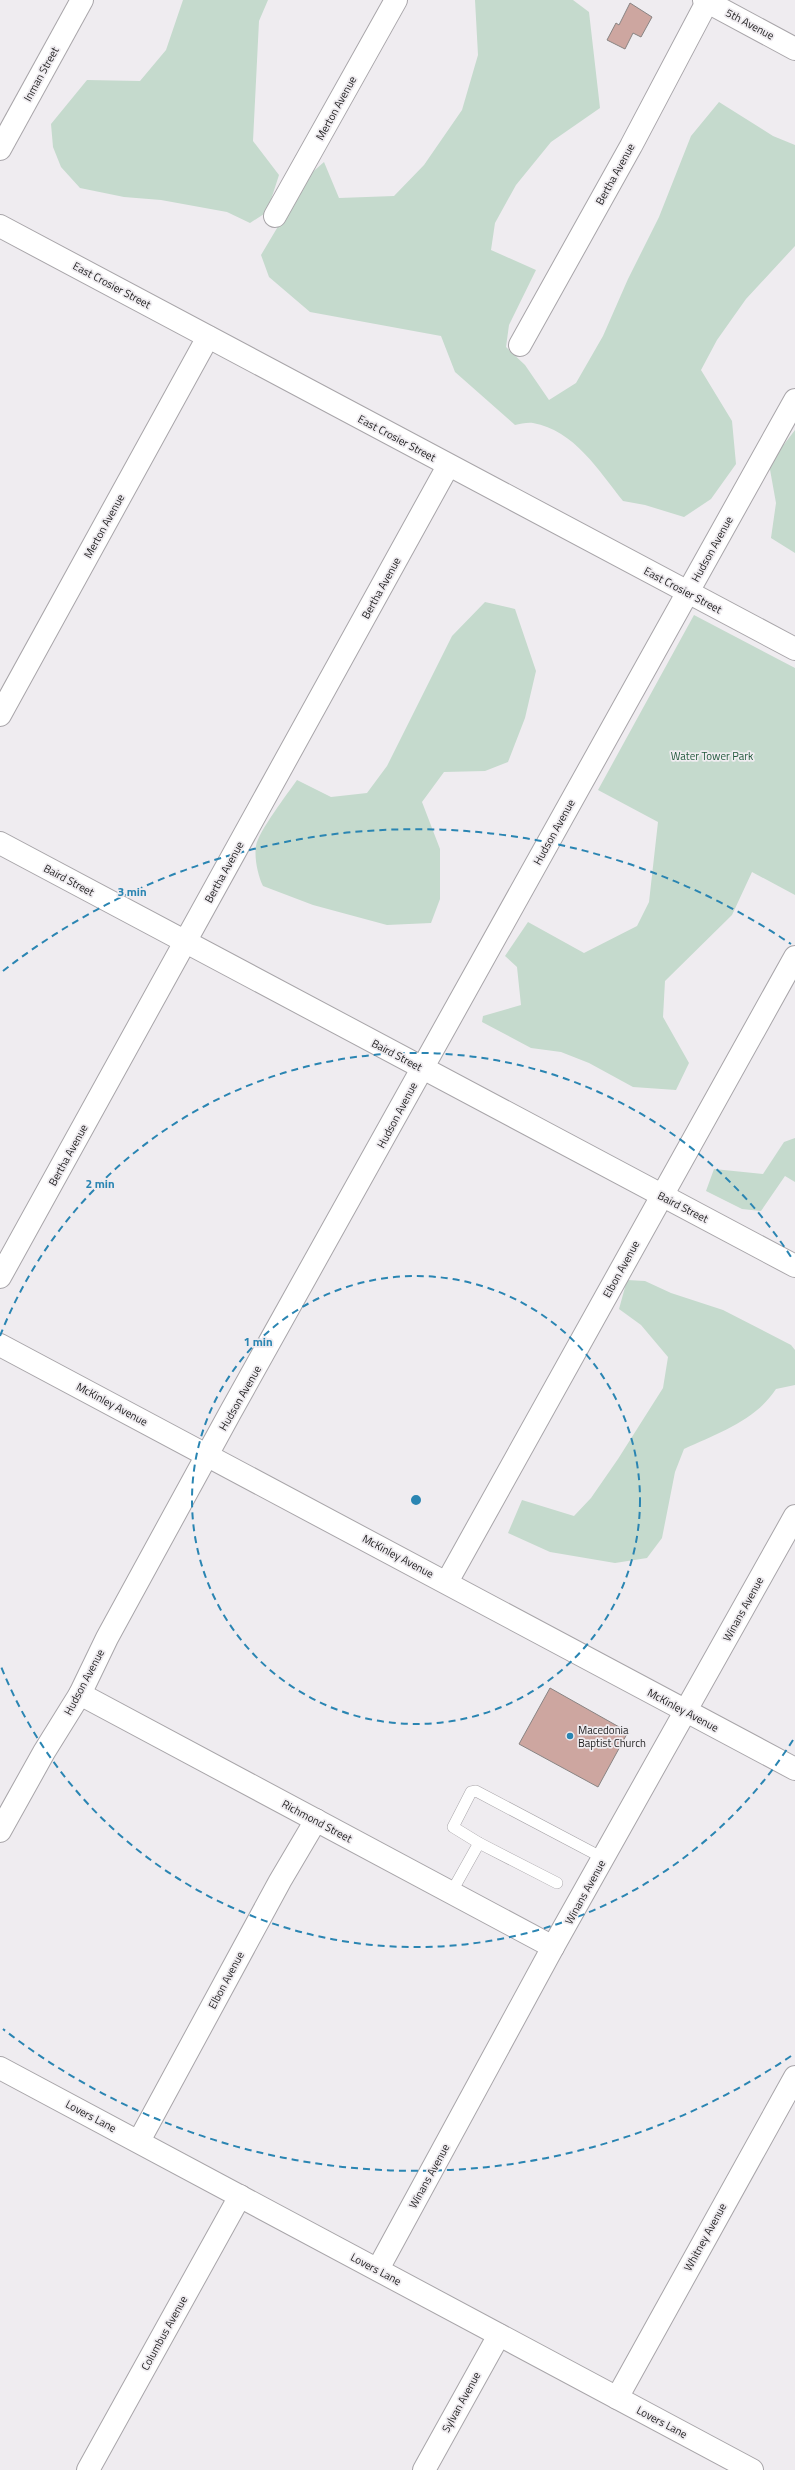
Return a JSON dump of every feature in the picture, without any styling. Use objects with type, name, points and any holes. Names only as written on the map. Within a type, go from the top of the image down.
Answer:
[{"type":"street","name":"Inman Street","points":[[0,148],[82,0]]},
{"type":"street","name":"Merton Avenue","points":[[275,216],[396,0]]},
{"type":"street","name":"5th Avenue","points":[[706,1],[795,49]]},
{"type":"street","name":"Bertha Avenue","points":[[520,345],[631,146],[706,1]]},
{"type":"street","name":"East Crosier Street","points":[[0,226],[448,466],[795,649]]},
{"type":"street","name":"Merton Avenue","points":[[0,715],[208,337]]},
{"type":"street","name":"Hudson Avenue","points":[[0,1831],[44,1752],[80,1694],[107,1638],[208,1455],[795,400]]},
{"type":"street","name":"Bertha Avenue","points":[[0,1277],[448,466]]},
{"type":"street","name":"Baird Street","points":[[0,843],[185,943],[795,1266]]},
{"type":"street","name":"Elbon Avenue","points":[[447,1582],[795,957]]},
{"type":"street","name":"McKinley Avenue","points":[[0,1345],[447,1582],[795,1769]]},
{"type":"street","name":"Winans Avenue","points":[[378,2270],[553,1947],[795,1516]]},
{"type":"street","name":"Richmond Street","points":[[80,1694],[553,1947]]},
{"type":"street","name":"Elbon Avenue","points":[[139,2141],[276,1888],[316,1820]]},
{"type":"street","name":"Lovers Lane","points":[[0,2068],[752,2470]]},
{"type":"street","name":"Whitney Avenue","points":[[617,2398],[795,2077]]},
{"type":"street","name":"Columbus Avenue","points":[[88,2470],[240,2196]]},
{"type":"street","name":"Sylvan Avenue","points":[[424,2470],[499,2335]]},
{"type":"lane","points":[[557,1883],[479,1843],[453,1827],[471,1792],[476,1791],[604,1858]]},
{"type":"lane","points":[[452,1893],[479,1843]]},
{"type":"green space","points":[[183,0],[268,0],[259,21],[253,141],[279,175],[267,212],[250,223],[227,212],[161,200],[124,197],[80,188],[61,167],[53,147],[51,124],[87,80],[140,81],[166,50]]},
{"type":"green space","points":[[475,0],[573,0],[589,12],[600,108],[551,142],[516,185],[495,223],[491,250],[536,270],[509,325],[506,347],[525,365],[549,400],[576,383],[603,336],[628,279],[659,217],[691,136],[719,102],[773,136],[795,145],[795,246],[746,299],[717,340],[701,370],[732,421],[736,464],[711,499],[684,517],[645,505],[623,501],[584,453],[561,434],[548,427],[533,423],[515,425],[455,372],[441,336],[310,312],[269,277],[261,255],[308,176],[324,162],[339,198],[394,196],[424,165],[462,110],[478,55]]},
{"type":"green space","points":[[795,430],[795,553],[771,538],[776,503],[769,464]]},
{"type":"green space","points":[[485,602],[515,609],[536,671],[525,718],[508,762],[485,771],[444,772],[422,802],[440,849],[440,899],[431,923],[387,925],[313,905],[263,886],[256,861],[256,846],[267,822],[297,780],[331,797],[367,793],[387,766],[452,636]]},
{"type":"green space","name":"Water Tower Park","points":[[694,615],[795,668],[795,895],[752,872],[732,915],[665,981],[663,1017],[689,1063],[676,1090],[633,1087],[589,1063],[561,1052],[531,1048],[482,1022],[483,1016],[521,1005],[517,967],[505,956],[528,922],[584,953],[637,926],[649,902],[658,822],[598,790]]},
{"type":"green space","points":[[795,1138],[795,1182],[785,1176],[761,1211],[742,1209],[706,1191],[714,1169],[763,1174],[784,1142]]},
{"type":"green space","points":[[627,1280],[645,1281],[671,1293],[723,1310],[791,1345],[795,1350],[795,1385],[776,1389],[758,1410],[747,1418],[684,1449],[675,1472],[662,1538],[647,1558],[615,1563],[550,1552],[508,1533],[522,1500],[574,1516],[591,1498],[618,1459],[663,1388],[668,1357],[641,1325],[619,1309]]},
{"type":"building","points":[[630,3],[652,17],[641,37],[633,33],[625,49],[607,40],[616,23],[619,25]]},
{"type":"building","points":[[550,1688],[628,1732],[598,1787],[519,1744]]},
{"type":"place","name":"Macedonia Baptist Church","points":[[570,1736]]}]
